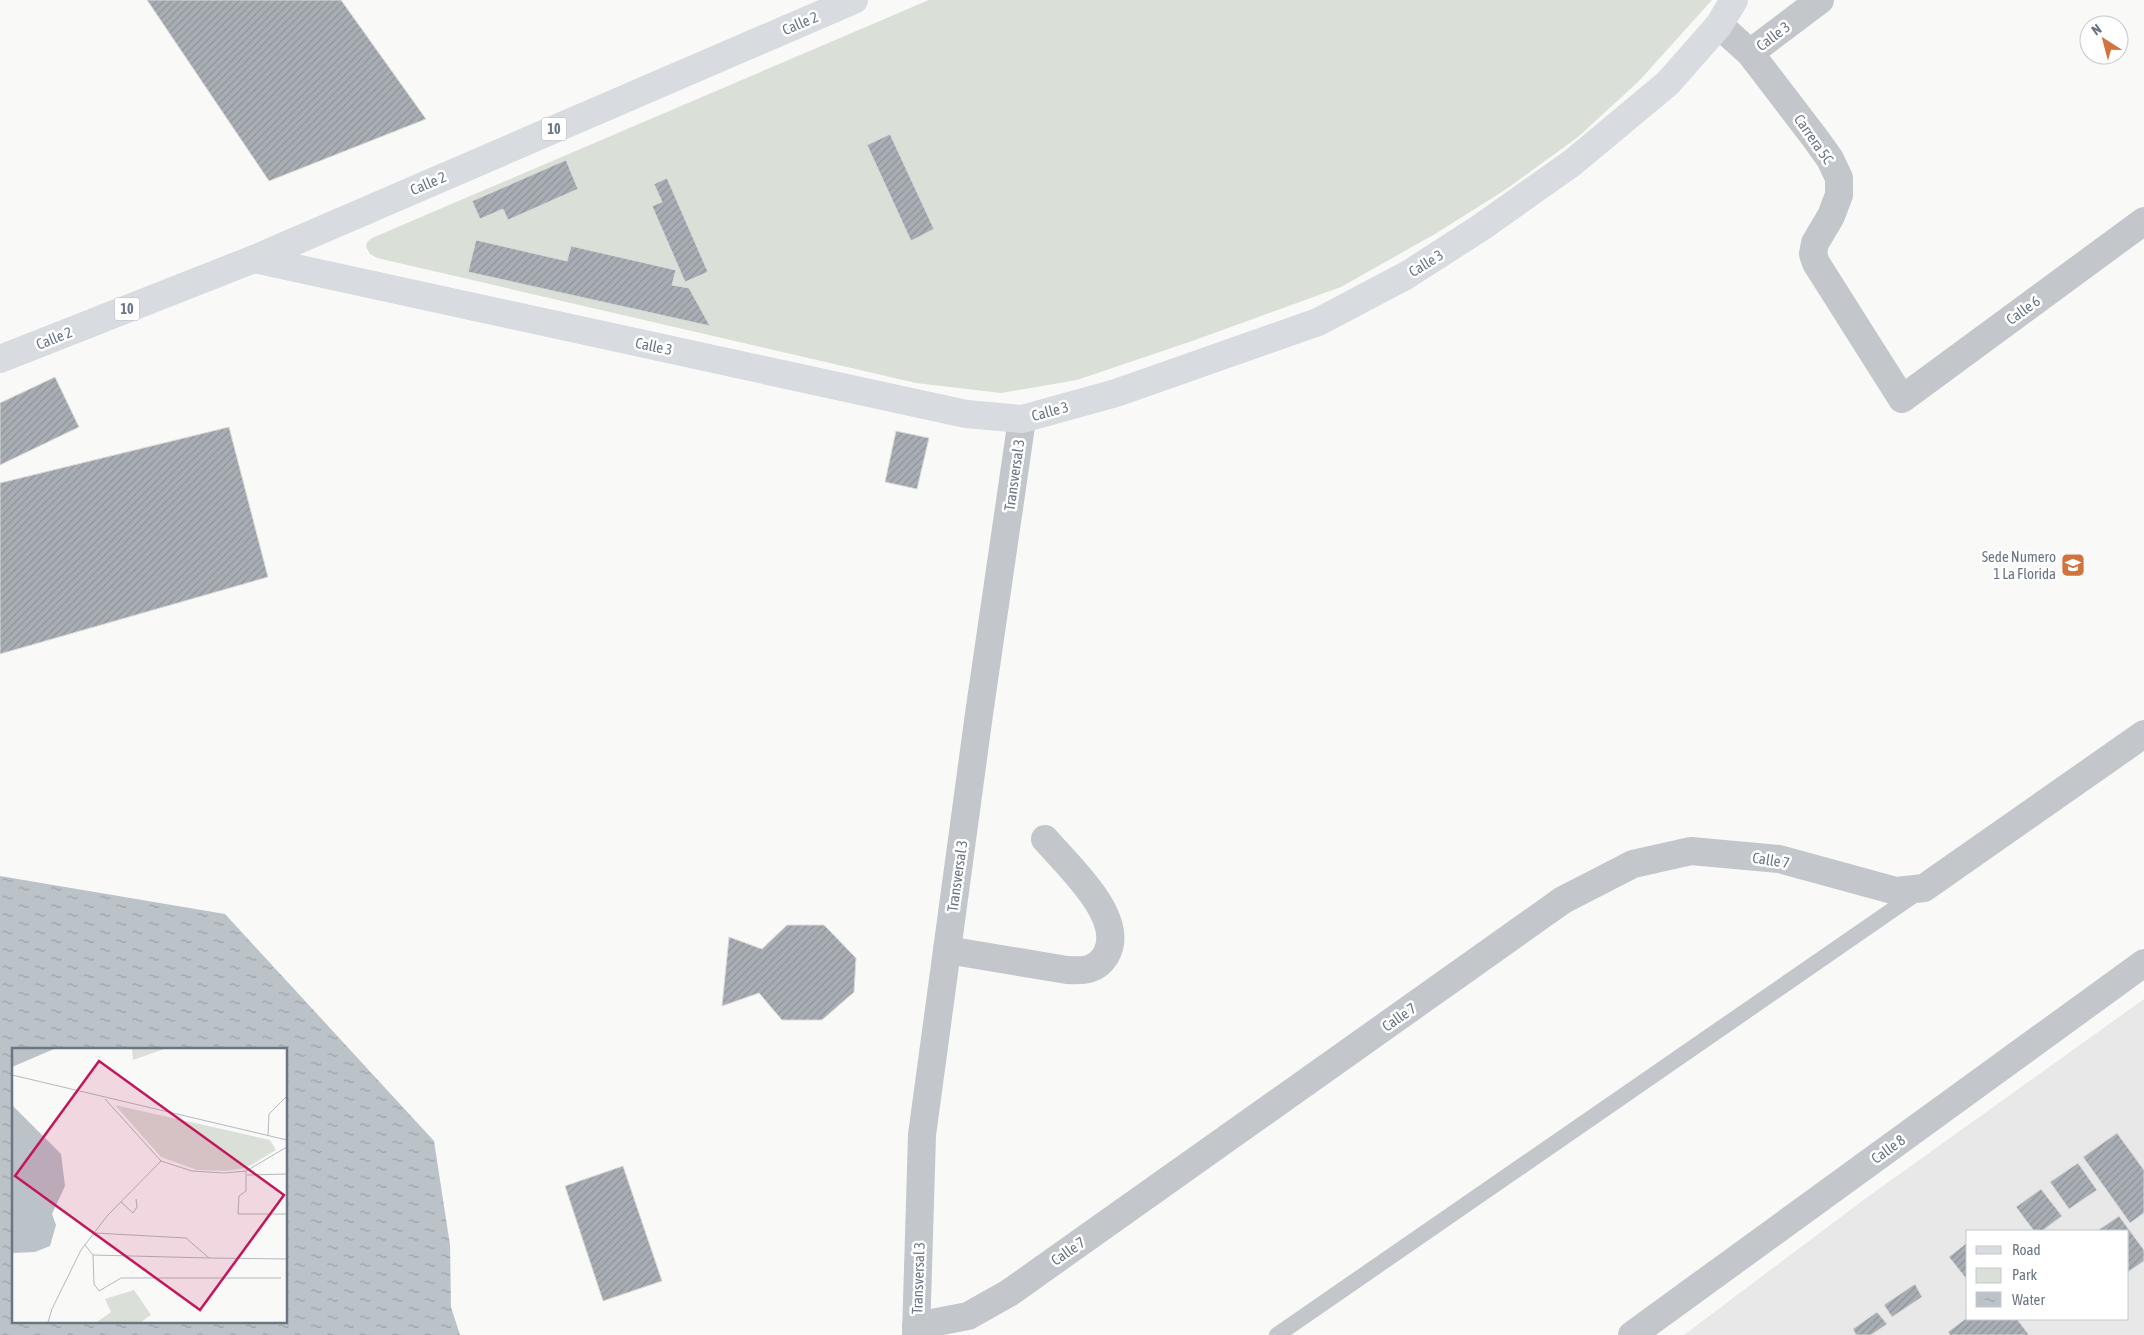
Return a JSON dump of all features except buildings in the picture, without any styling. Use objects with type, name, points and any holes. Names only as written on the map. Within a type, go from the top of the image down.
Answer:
[{"type":"main road","name":"Calle 2","points":[[0,359],[254,258],[854,0]]},
{"type":"main road","name":"Calle 3","points":[[254,258],[966,414],[1022,419],[1116,393],[1318,322],[1406,275],[1480,228],[1572,163],[1668,83],[1719,25],[1734,0]]},
{"type":"street","name":"Calle 3","points":[[1750,53],[1820,0]]},
{"type":"street","name":"Carrera 5C","points":[[1719,25],[1750,53],[1830,159],[1839,178],[1839,195],[1831,216],[1815,243],[1813,254],[1816,263],[1902,398]]},
{"type":"street","name":"Calle 6","points":[[1902,398],[2144,221]]},
{"type":"street","name":"Transversal 3","points":[[916,1331],[922,1135],[1022,419]]},
{"type":"street","points":[[1924,888],[2144,734]]},
{"type":"street","points":[[947,950],[1066,970],[1086,971],[1100,963],[1110,946],[1108,924],[1097,899],[1045,840]]},
{"type":"street","name":"Calle 7","points":[[916,1331],[968,1316],[1009,1293],[1563,900],[1633,864],[1691,850],[1779,859],[1896,890],[1924,888]]},
{"type":"street","name":"Calle 8","points":[[1632,1335],[2144,963]]},
{"type":"lane","points":[[1277,1335],[1924,888]]},
{"type":"shaded area","points":[[2144,999],[2144,1335],[1684,1335],[1862,1201]]},
{"type":"green space","points":[[929,0],[1712,0],[1639,81],[1578,137],[1505,190],[1435,234],[1341,287],[1077,380],[1001,393],[916,383],[377,258],[370,254],[366,247],[367,242],[372,238]]},
{"type":"water","points":[[0,876],[225,914],[434,1141],[450,1245],[451,1307],[460,1335],[0,1335]]},
{"type":"place","name":"Sede Numero 1 La Florida","points":[[2073,565]]}]
